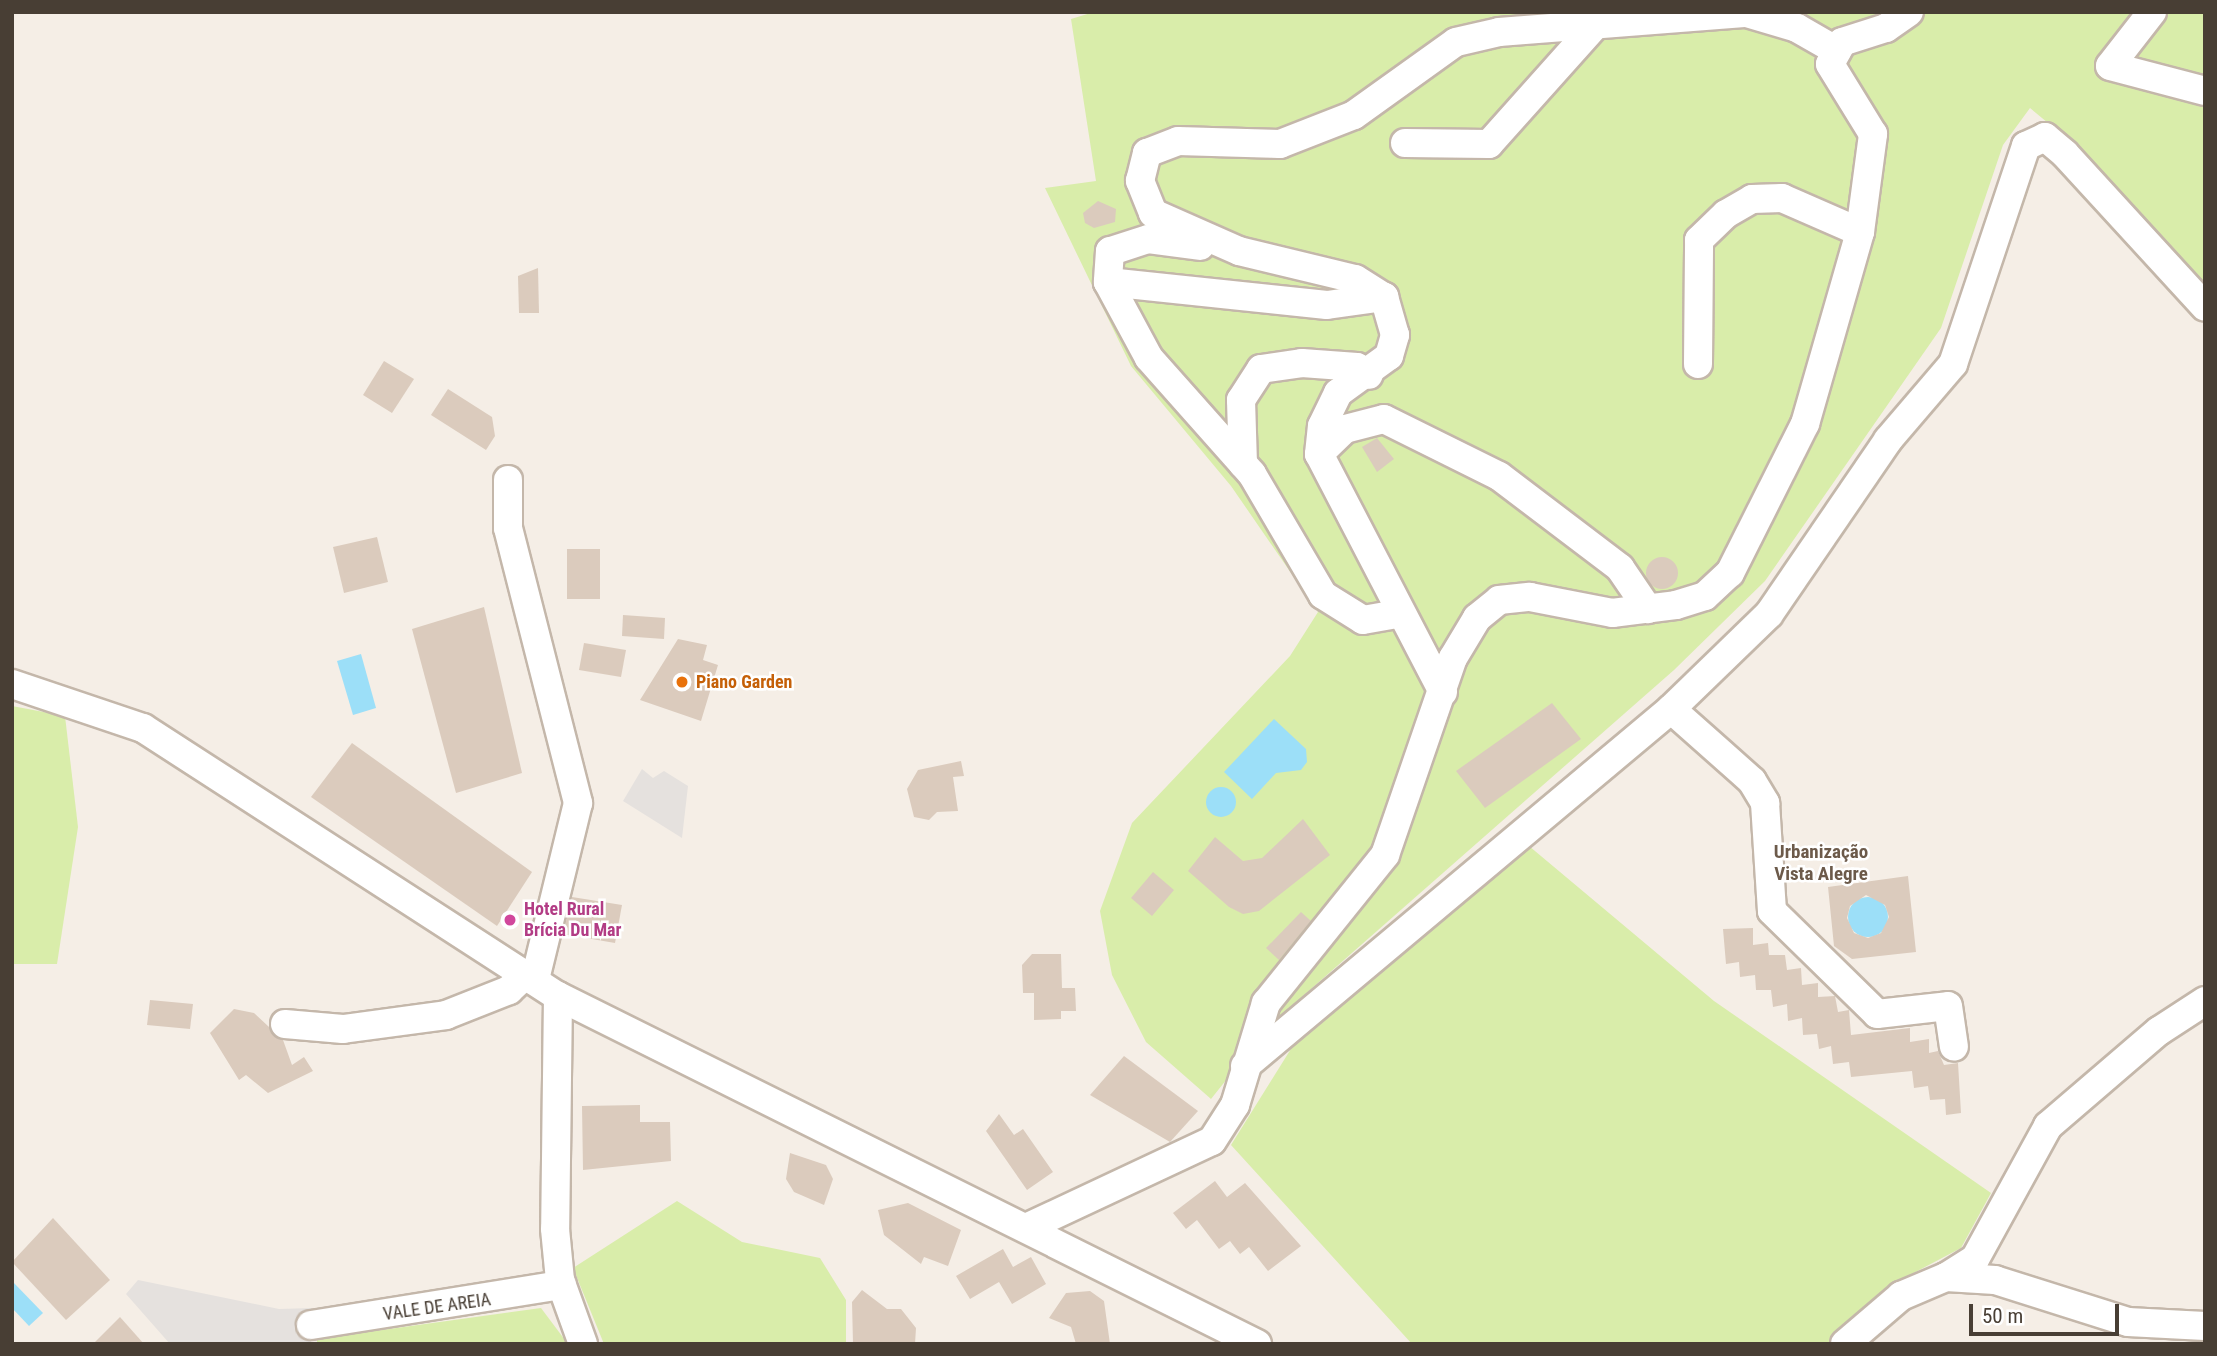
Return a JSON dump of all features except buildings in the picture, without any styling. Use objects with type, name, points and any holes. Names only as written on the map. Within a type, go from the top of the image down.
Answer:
[{"type":"street","points":[[1026,1228],[1212,1141],[1235,1105],[1257,1019],[1280,982],[1385,855],[1453,658],[1477,618],[1499,600],[1530,597],[1612,613],[1648,609],[1705,596],[1730,573],[1805,424],[1860,232],[1873,134],[1830,64],[1842,42],[1910,12]]},
{"type":"street","points":[[2152,12],[2110,66],[2205,91]]},
{"type":"street","points":[[1239,251],[1153,213],[1140,181],[1147,153],[1178,141],[1280,144],[1354,115],[1456,42],[1499,32],[1592,29],[1747,13],[1797,28],[1837,51]]},
{"type":"street","points":[[1405,143],[1489,145],[1592,29]]},
{"type":"street","points":[[1245,1066],[1671,709],[1769,614],[1888,440],[1953,364],[2026,146],[2045,137],[2065,154],[2205,307]]},
{"type":"street","points":[[1698,364],[1699,240],[1726,214],[1752,199],[1782,198],[1860,232]]},
{"type":"street","points":[[1398,614],[1363,620],[1323,595],[1243,464],[1149,358],[1108,282],[1110,251],[1148,239],[1239,251],[1354,279],[1384,298],[1395,335],[1389,356],[1369,374],[1338,393],[1322,426],[1319,454],[1398,614],[1443,692]]},
{"type":"street","points":[[1108,282],[1327,305],[1384,298]]},
{"type":"street","points":[[1243,464],[1241,400],[1261,369],[1302,363],[1357,367],[1369,374]]},
{"type":"street","points":[[1319,454],[1345,429],[1384,419],[1499,476],[1620,568],[1648,609]]},
{"type":"street","points":[[285,1024],[343,1030],[446,1014],[509,990],[530,977],[578,803],[508,528],[508,480]]},
{"type":"street","points":[[12,684],[143,728],[558,996],[1257,1344]]},
{"type":"street","points":[[1671,709],[1752,781],[1765,803],[1772,911],[1877,1014],[1948,1006],[1954,1046]]},
{"type":"street","points":[[558,996],[555,1229],[562,1285],[583,1344]]},
{"type":"street","points":[[1845,1344],[1901,1296],[1946,1277],[1975,1259],[2048,1126],[2159,1031],[2205,1001]]},
{"type":"street","points":[[1946,1277],[1995,1280],[2128,1322],[2205,1326]]},
{"type":"street","name":"VALE DE AREIA","points":[[311,1325],[562,1285]]},
{"type":"green space","points":[[1094,12],[2205,12],[2205,292],[2082,151],[2030,108],[2003,145],[1941,328],[1765,581],[1674,670],[1270,1025],[1211,1099],[1146,1042],[1112,975],[1100,911],[1132,823],[1290,656],[1318,612],[1231,486],[1131,366],[1045,188],[1096,181],[1071,19]]},
{"type":"green space","points":[[12,706],[65,716],[78,827],[57,964],[12,964]]},
{"type":"green space","points":[[1529,846],[1714,1001],[1991,1193],[1961,1248],[1887,1287],[1828,1344],[1412,1344],[1231,1145],[1294,1044]]},
{"type":"green space","points":[[677,1201],[742,1242],[820,1258],[846,1300],[846,1344],[604,1344],[573,1268]]},
{"type":"green space","points":[[541,1308],[568,1344],[317,1344],[317,1339]]},
{"type":"shaded area","points":[[642,769],[653,778],[664,771],[688,786],[682,838],[623,801]]},
{"type":"shaded area","points":[[138,1280],[279,1309],[312,1308],[311,1344],[170,1344],[126,1294]]},
{"type":"water","points":[[361,654],[376,708],[353,715],[337,661]]},
{"type":"water","points":[[1274,719],[1306,749],[1307,762],[1301,770],[1276,773],[1252,799],[1224,772]]},
{"type":"water","points":[[1221,787],[1232,791],[1236,802],[1232,813],[1221,817],[1210,813],[1206,802],[1210,791]]},
{"type":"water","points":[[1868,897],[1876,898],[1882,903],[1887,909],[1887,925],[1882,931],[1876,936],[1868,937],[1860,936],[1854,931],[1849,925],[1848,917],[1849,909],[1854,903],[1860,898]]},
{"type":"water","points":[[12,1281],[43,1313],[29,1326],[12,1308]]},
{"type":"place","name":"Piano Garden","points":[[682,682]]},
{"type":"place","name":"Hotel Rural Brícia Du Mar","points":[[510,920]]},
{"type":"district","name":"Urbanização Vista Alegre","points":[[1821,863]]}]
